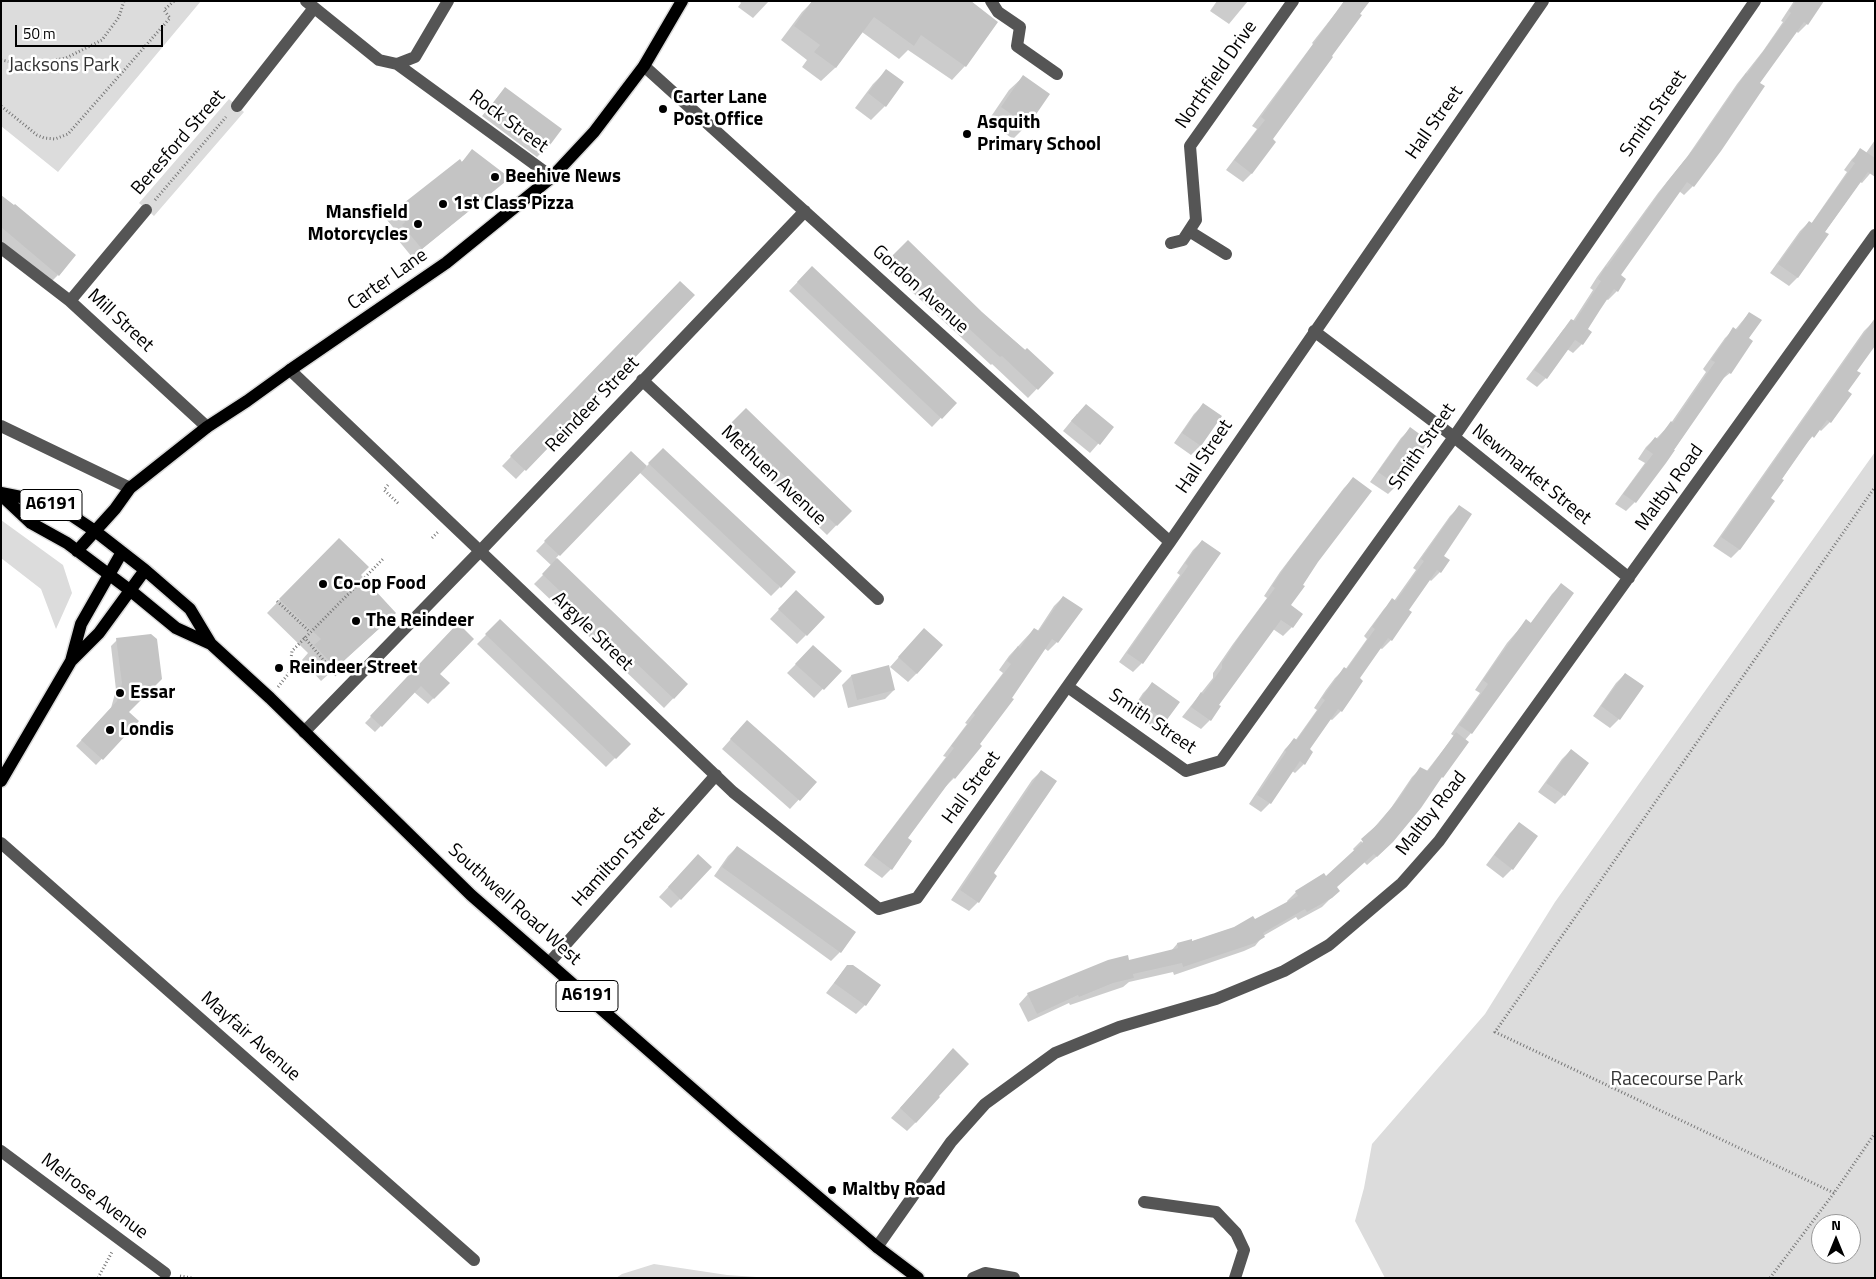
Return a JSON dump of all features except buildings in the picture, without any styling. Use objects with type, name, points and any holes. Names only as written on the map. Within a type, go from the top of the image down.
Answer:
[{"type":"main road","name":"Carter Lane","points":[[77,551],[115,510],[130,488],[207,427],[446,263],[552,177],[594,132],[644,66],[682,1]]},
{"type":"main road","name":"A6191","points":[[1,494],[42,501],[68,513],[122,552]]},
{"type":"main road","name":"A6191","points":[[1,494],[31,523],[67,543],[109,575]]},
{"type":"main road","name":"Southwell Road West","points":[[122,552],[190,609],[211,644],[270,698],[471,895],[736,1127],[877,1247],[918,1278]]},
{"type":"main road","points":[[71,661],[81,624],[122,552]]},
{"type":"main road","points":[[1,781],[71,661],[99,633],[145,570]]},
{"type":"main road","name":"Southwell Road West","points":[[109,575],[176,628],[211,644]]},
{"type":"street","points":[[310,5],[379,60],[397,64],[415,57],[448,1]]},
{"type":"street","points":[[991,1],[998,12],[1020,27],[1017,46],[1057,74]]},
{"type":"street","name":"Northfield Drive","points":[[1189,231],[1196,220],[1190,146],[1293,1]]},
{"type":"street","name":"Hall Street","points":[[879,909],[917,898],[1170,542],[1542,1]]},
{"type":"street","name":"Smith Street","points":[[1068,687],[1186,771],[1221,761],[1454,437],[1755,1]]},
{"type":"street","name":"Beresford Street","points":[[236,106],[310,5]]},
{"type":"street","name":"Rock Street","points":[[397,64],[552,177]]},
{"type":"street","name":"Gordon Avenue","points":[[644,66],[1170,542]]},
{"type":"street","name":"Beresford Street","points":[[70,300],[146,210]]},
{"type":"street","name":"Reindeer Street","points":[[304,732],[805,211]]},
{"type":"street","points":[[1171,243],[1184,240],[1189,231],[1226,254]]},
{"type":"street","name":"Maltby Road","points":[[877,1247],[951,1142],[986,1104],[1055,1053],[1119,1028],[1216,999],[1284,971],[1329,945],[1402,883],[1439,841],[1875,235]]},
{"type":"street","name":"Mill Street","points":[[1,248],[70,300],[207,427]]},
{"type":"street","name":"Newmarket Street","points":[[1314,331],[1454,437],[1629,578]]},
{"type":"street","name":"Argyle Street","points":[[290,370],[733,792],[879,909]]},
{"type":"street","name":"Methuen Avenue","points":[[642,380],[878,599]]},
{"type":"street","points":[[1,426],[130,488]]},
{"type":"street","name":"Hamilton Street","points":[[549,963],[716,775]]},
{"type":"street","name":"Mayfair Avenue","points":[[1,843],[474,1260]]},
{"type":"street","name":"Melrose Avenue","points":[[1,1151],[165,1273]]},
{"type":"street","points":[[1144,1202],[1216,1212],[1236,1234],[1244,1250],[1235,1278]]},
{"type":"street","points":[[973,1278],[985,1273],[1014,1278]]},
{"type":"path","points":[[1,60],[28,65],[66,58],[102,40],[119,17],[124,1]]},
{"type":"path","points":[[1,106],[37,135],[44,138],[55,139],[68,134],[170,18],[164,10],[174,1]]},
{"type":"path","name":"Beresford Street","points":[[146,210],[236,106]]},
{"type":"path","points":[[1834,1193],[1495,1032],[1875,487]]},
{"type":"path","points":[[270,698],[289,673],[292,651],[383,558]]},
{"type":"path","points":[[277,601],[310,632]]},
{"type":"path","points":[[288,619],[292,615]]},
{"type":"path","points":[[304,637],[326,665],[348,687]]},
{"type":"path","points":[[1770,1278],[1834,1193],[1875,1133]]},
{"type":"path","points":[[98,1278],[118,1239]]},
{"type":"green space","name":"Jacksons Park","points":[[1,1],[201,1],[58,172],[1,126]]},
{"type":"green space","points":[[229,99],[244,112],[154,216],[139,203]]},
{"type":"green space","name":"Racecourse Park","points":[[1875,452],[1875,1278],[1385,1278],[1355,1221],[1364,1188],[1372,1144],[1485,1014],[1555,902]]},
{"type":"green space","points":[[1,520],[63,565],[72,593],[56,629],[41,589],[1,558]]},
{"type":"green space","points":[[654,1264],[727,1275],[771,1278],[616,1278],[622,1274]]},
{"type":"place","name":"Carter Lane Post Office","points":[[663,109]]},
{"type":"place","name":"Asquith Primary School","points":[[967,134]]},
{"type":"place","name":"Beehive News","points":[[495,177]]},
{"type":"place","name":"1st Class Pizza","points":[[443,204]]},
{"type":"place","name":"Mansfield Motorcycles","points":[[418,224]]},
{"type":"place","name":"Co-op Food","points":[[323,584]]},
{"type":"place","name":"The Reindeer","points":[[356,621]]},
{"type":"place","name":"Reindeer Street","points":[[279,668]]},
{"type":"place","name":"Essar","points":[[120,693]]},
{"type":"place","name":"Londis","points":[[110,730]]},
{"type":"place","name":"Maltby Road","points":[[832,1190]]}]
